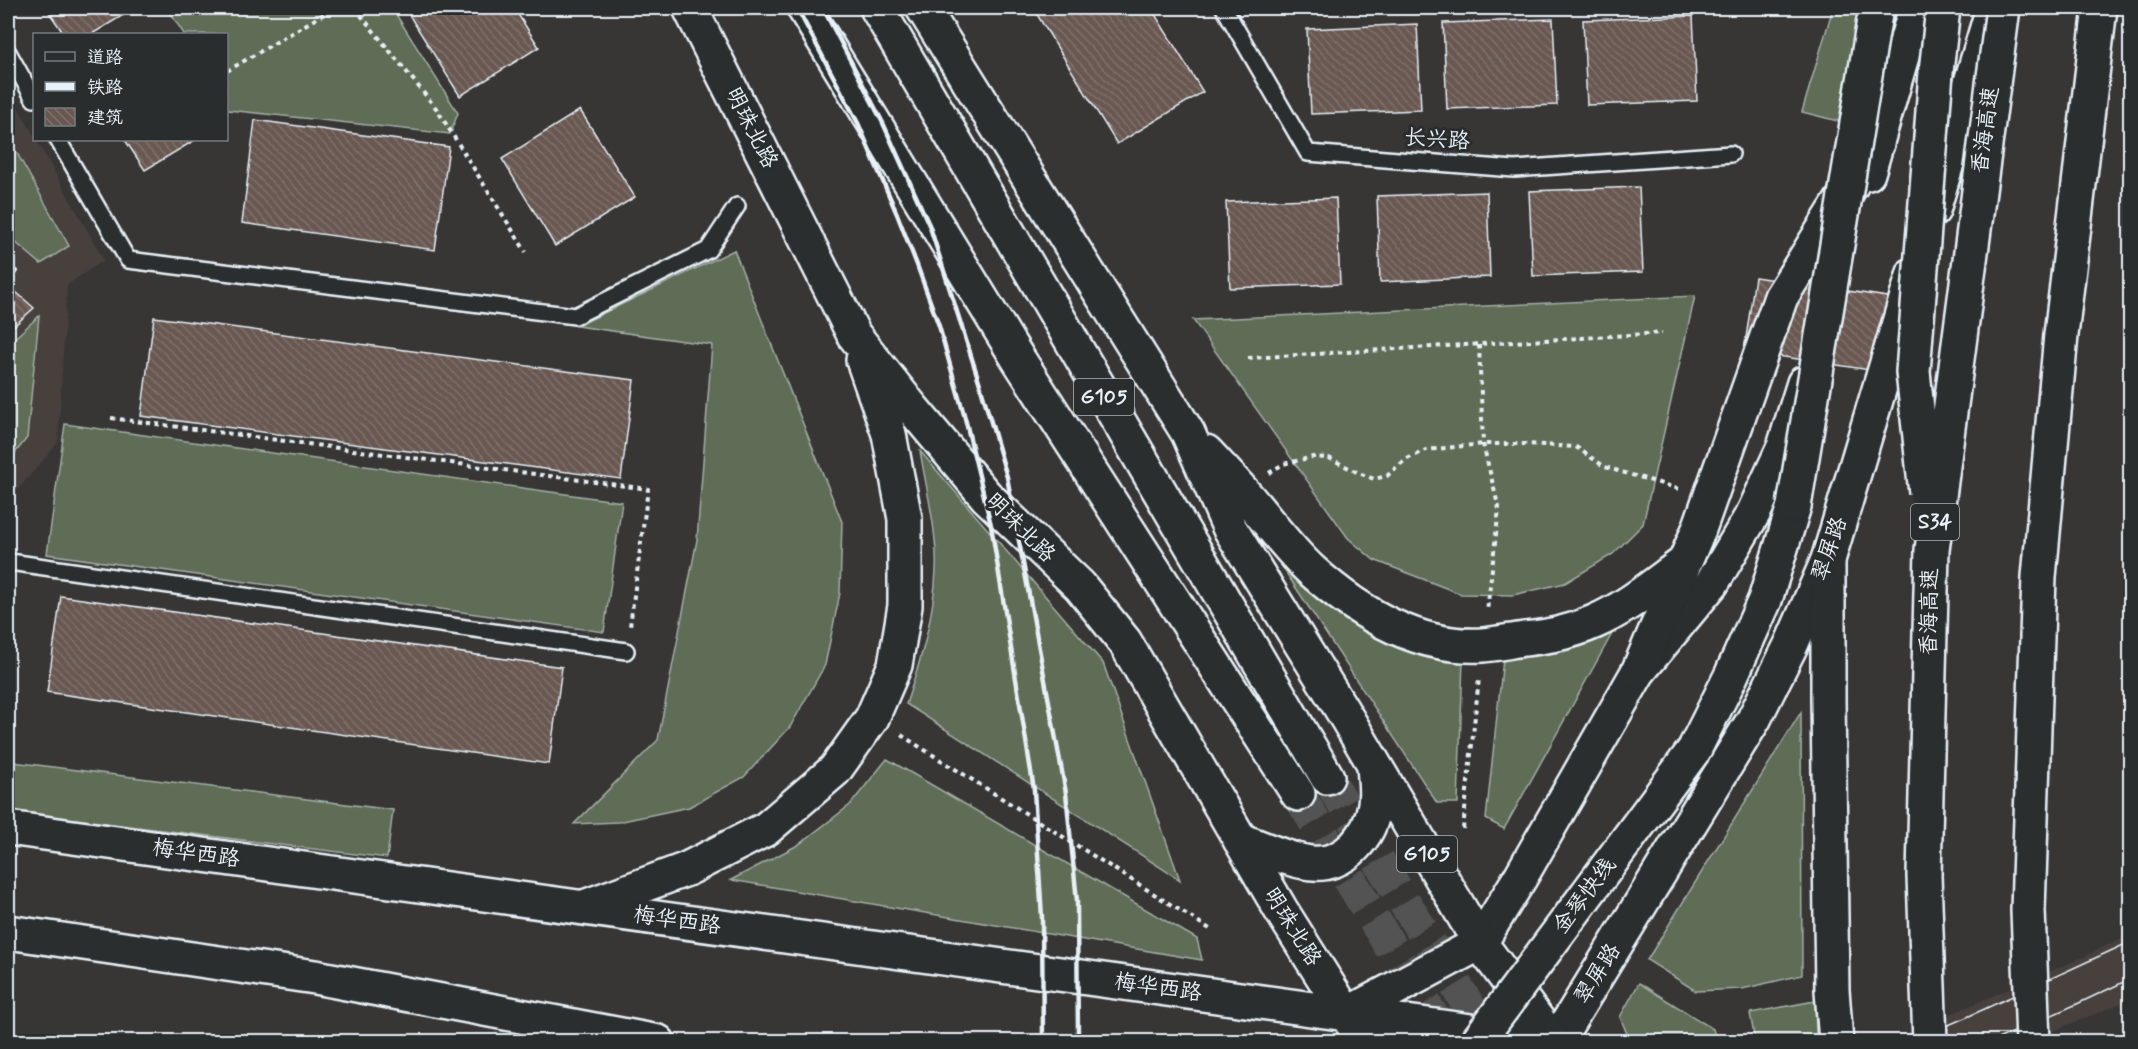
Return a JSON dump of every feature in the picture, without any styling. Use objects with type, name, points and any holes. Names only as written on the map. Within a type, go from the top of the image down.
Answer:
[{"type":"main road","name":"明珠北路","points":[[690,8],[854,335],[986,496],[1080,586],[1125,642],[1281,910],[1340,1028],[1364,1041]]},
{"type":"main road","name":"G105","points":[[804,8],[1017,357],[1298,794]]},
{"type":"main road","name":"G105","points":[[877,8],[1327,777]]},
{"type":"main road","name":"G105","points":[[923,8],[1188,433],[1229,527],[1342,710],[1479,943],[1555,1041]]},
{"type":"main road","name":"金琴快线","points":[[1477,1041],[1694,750],[1765,600],[1794,507],[1876,8]]},
{"type":"main road","points":[[1638,672],[1712,583],[1754,512],[1784,447],[1877,144],[1916,8]]},
{"type":"main road","points":[[1932,550],[1913,372],[1943,8]]},
{"type":"main road","name":"翠屏路","points":[[1555,1041],[1754,719],[1791,645],[1828,560],[1993,8]]},
{"type":"main road","name":"香海高速","points":[[1930,1041],[1924,876],[1932,550],[2003,8]]},
{"type":"main road","points":[[2033,1041],[2028,910],[2039,577],[2061,335],[2100,8]]},
{"type":"main road","points":[[1340,1028],[1479,943],[1520,878],[1638,672],[1712,498],[1781,297],[1877,144]]},
{"type":"main road","points":[[582,907],[687,869],[766,829],[835,770],[872,718],[895,665],[905,606],[905,519],[889,434],[854,335]]},
{"type":"main road","points":[[1188,433],[1244,492],[1286,544],[1311,570],[1366,613],[1426,638],[1455,644],[1483,645],[1566,634],[1624,605],[1685,562]]},
{"type":"main road","points":[[1828,560],[1832,990],[1836,1041]]},
{"type":"main road","points":[[1240,840],[1292,859],[1311,863],[1327,863],[1342,856],[1356,845],[1371,820],[1376,787],[1374,765]]},
{"type":"main road","name":"梅华西路","points":[[8,828],[582,907],[1340,1028],[1549,1041]]},
{"type":"main road","points":[[8,932],[315,977],[658,1041]]},
{"type":"lane","name":"长兴路","points":[[1224,8],[1308,153],[1514,169],[1731,154]]},
{"type":"lane","points":[[8,52],[33,97]]},
{"type":"lane","points":[[59,141],[128,260],[575,316],[708,250],[737,206]]},
{"type":"lane","points":[[8,565],[10,562],[626,651]]},
{"type":"path","points":[[228,70],[334,8]]},
{"type":"path","points":[[355,8],[436,108],[526,252]]},
{"type":"path","points":[[8,264],[19,274]]},
{"type":"path","points":[[1248,358],[1662,333]]},
{"type":"path","points":[[1463,829],[1498,508],[1483,444],[1479,345]]},
{"type":"path","points":[[111,418],[648,489],[626,651]]},
{"type":"path","points":[[1244,492],[1283,465],[1313,457],[1329,458],[1374,479],[1388,476],[1405,460],[1426,450],[1483,444],[1526,444],[1576,447],[1605,467],[1712,498]]},
{"type":"path","points":[[872,718],[1213,931]]},
{"type":"shaded area","points":[[8,89],[33,134],[33,141],[37,141],[104,260],[67,285],[58,443],[8,501]]},
{"type":"shaded area","points":[[2130,934],[2130,1000],[2029,1041],[1885,1042],[2084,957]]},
{"type":"green space","points":[[167,8],[392,8],[458,113],[450,134],[228,110],[228,33],[183,33]]},
{"type":"green space","points":[[1833,8],[1875,8],[1846,123],[1802,112]]},
{"type":"green space","points":[[8,137],[69,246],[41,264],[8,236]]},
{"type":"green space","points":[[734,250],[842,522],[840,593],[825,665],[790,727],[744,777],[689,807],[618,822],[574,824],[658,740],[697,540],[712,345],[577,326]]},
{"type":"green space","points":[[1695,296],[1643,524],[1613,554],[1565,583],[1513,595],[1461,594],[1374,560],[1348,538],[1193,320]]},
{"type":"green space","points":[[39,316],[27,438],[8,462],[8,344]]},
{"type":"green space","points":[[65,424],[622,502],[604,632],[47,554]]},
{"type":"green space","points":[[920,451],[1103,663],[1180,880],[906,704],[926,638],[933,604],[936,570],[933,526]]},
{"type":"green space","points":[[1281,565],[1305,585],[1463,660],[1458,803],[1437,803]]},
{"type":"green space","points":[[1618,623],[1504,829],[1486,819],[1503,659],[1543,655],[1572,648]]},
{"type":"green space","points":[[1801,712],[1802,975],[1742,989],[1696,991],[1647,960]]},
{"type":"green space","points":[[887,759],[1197,939],[1202,960],[731,880],[798,845],[850,805]]},
{"type":"green space","points":[[13,762],[393,810],[387,858],[8,811]]},
{"type":"green space","points":[[1639,983],[1713,1029],[1717,1041],[1630,1041],[1620,1017]]},
{"type":"green space","points":[[1815,1001],[1816,1041],[1755,1041],[1750,1013]]},
{"type":"building","points":[[46,8],[135,8],[94,33],[63,33]]},
{"type":"building","points":[[410,8],[514,8],[539,47],[460,96],[406,10]]},
{"type":"building","points":[[1033,8],[1151,8],[1203,92],[1117,144]]},
{"type":"building","points":[[1693,16],[1697,101],[1587,105],[1583,20]]},
{"type":"building","points":[[1553,19],[1557,105],[1447,109],[1443,23]]},
{"type":"building","points":[[1417,24],[1421,110],[1311,114],[1307,29]]},
{"type":"building","points":[[580,110],[635,197],[555,246],[502,159]]},
{"type":"building","points":[[255,120],[449,147],[435,250],[242,223]]},
{"type":"building","points":[[126,141],[193,141],[145,170]]},
{"type":"building","points":[[1639,187],[1643,272],[1533,276],[1529,191]]},
{"type":"building","points":[[1487,192],[1490,277],[1380,282],[1377,196]]},
{"type":"building","points":[[1336,198],[1340,284],[1230,288],[1226,202]]},
{"type":"building","points":[[1755,277],[1894,298],[1883,372],[1744,351]]},
{"type":"building","points":[[8,285],[34,308],[8,331]]},
{"type":"building","points":[[154,317],[634,380],[621,479],[141,416]]},
{"type":"building","points":[[61,596],[562,667],[549,764],[47,692]]},
{"type":"tunnel","points":[[1327,777],[1491,1042]]},
{"type":"tunnel","points":[[1298,794],[1448,1042]]},
{"type":"tram line","points":[[1909,1042],[2130,942]]},
{"type":"tram line","points":[[1991,1042],[2130,979]]},
{"type":"railway","points":[[797,8],[858,123],[917,265],[939,326],[965,418],[991,525],[1034,790],[1042,918],[1043,1042]]},
{"type":"railway","points":[[823,8],[883,123],[930,227],[1007,477],[1066,793],[1077,901],[1078,1042]]}]
